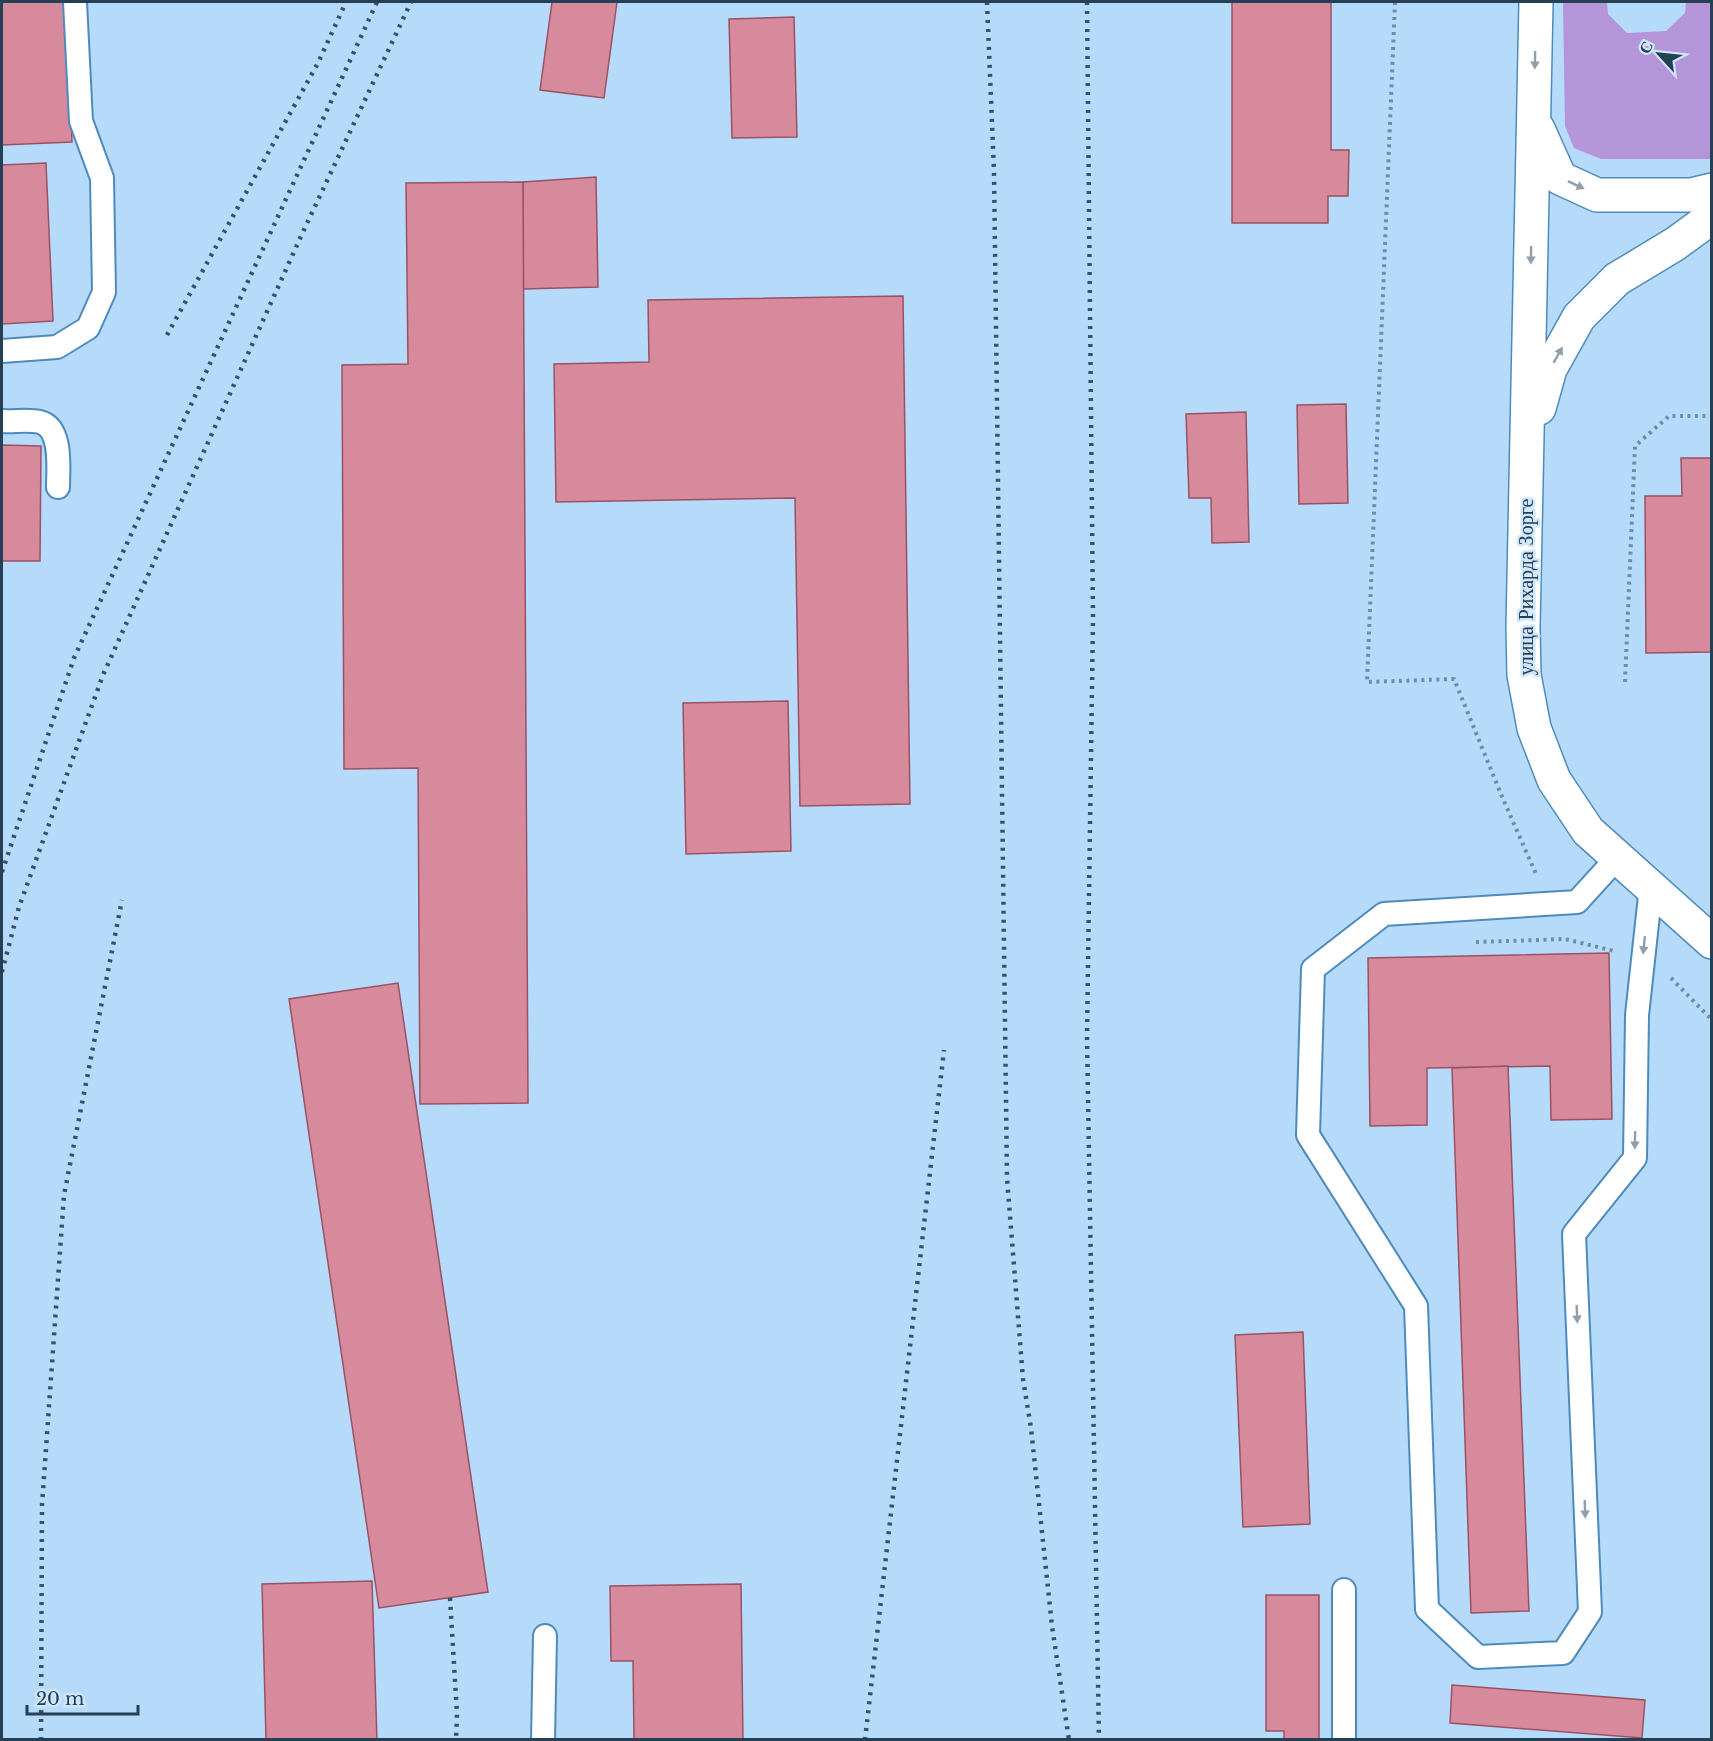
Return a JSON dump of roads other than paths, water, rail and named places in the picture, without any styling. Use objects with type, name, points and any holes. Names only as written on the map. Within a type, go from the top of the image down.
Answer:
[{"type":"main road","points":[[1527,450],[1536,2]]},
{"type":"main road","points":[[1534,122],[1560,178],[1597,195],[1691,195],[1712,190]]},
{"type":"main road","points":[[1527,450],[1550,369],[1579,317],[1617,279],[1676,244],[1712,217]]},
{"type":"main road","name":"улица Рихарда Зорге","points":[[1527,450],[1523,646],[1524,675],[1534,728],[1554,780],[1588,831],[1712,942]]},
{"type":"lane","points":[[2,351],[57,347],[88,328],[104,292],[102,178],[81,121],[75,2]]},
{"type":"lane","points":[[2,421],[42,422],[51,429],[57,444],[58,487]]},
{"type":"lane","points":[[1618,857],[1577,903],[1384,914],[1312,969],[1308,1136],[1416,1306],[1427,1609],[1478,1657],[1563,1653],[1590,1612],[1574,1234],[1635,1158],[1637,1015],[1651,887]]},
{"type":"lane","points":[[1344,1590],[1344,1740]]},
{"type":"lane","points":[[543,1740],[545,1636]]},
{"type":"railway","points":[[167,335],[318,63],[346,2]]},
{"type":"railway","points":[[2,872],[74,658],[377,2]]},
{"type":"railway","points":[[2,972],[19,907],[103,675],[302,234],[411,2]]},
{"type":"railway","points":[[987,2],[994,171],[1007,1178],[1023,1379],[1031,1428],[1052,1626],[1069,1740]]},
{"type":"railway","points":[[1087,2],[1093,617],[1087,1036],[1099,1740]]},
{"type":"railway","points":[[41,1740],[42,1505],[64,1195],[122,900]]},
{"type":"railway","points":[[865,1740],[944,1050]]},
{"type":"railway","points":[[450,1598],[457,1714],[456,1740]]}]
